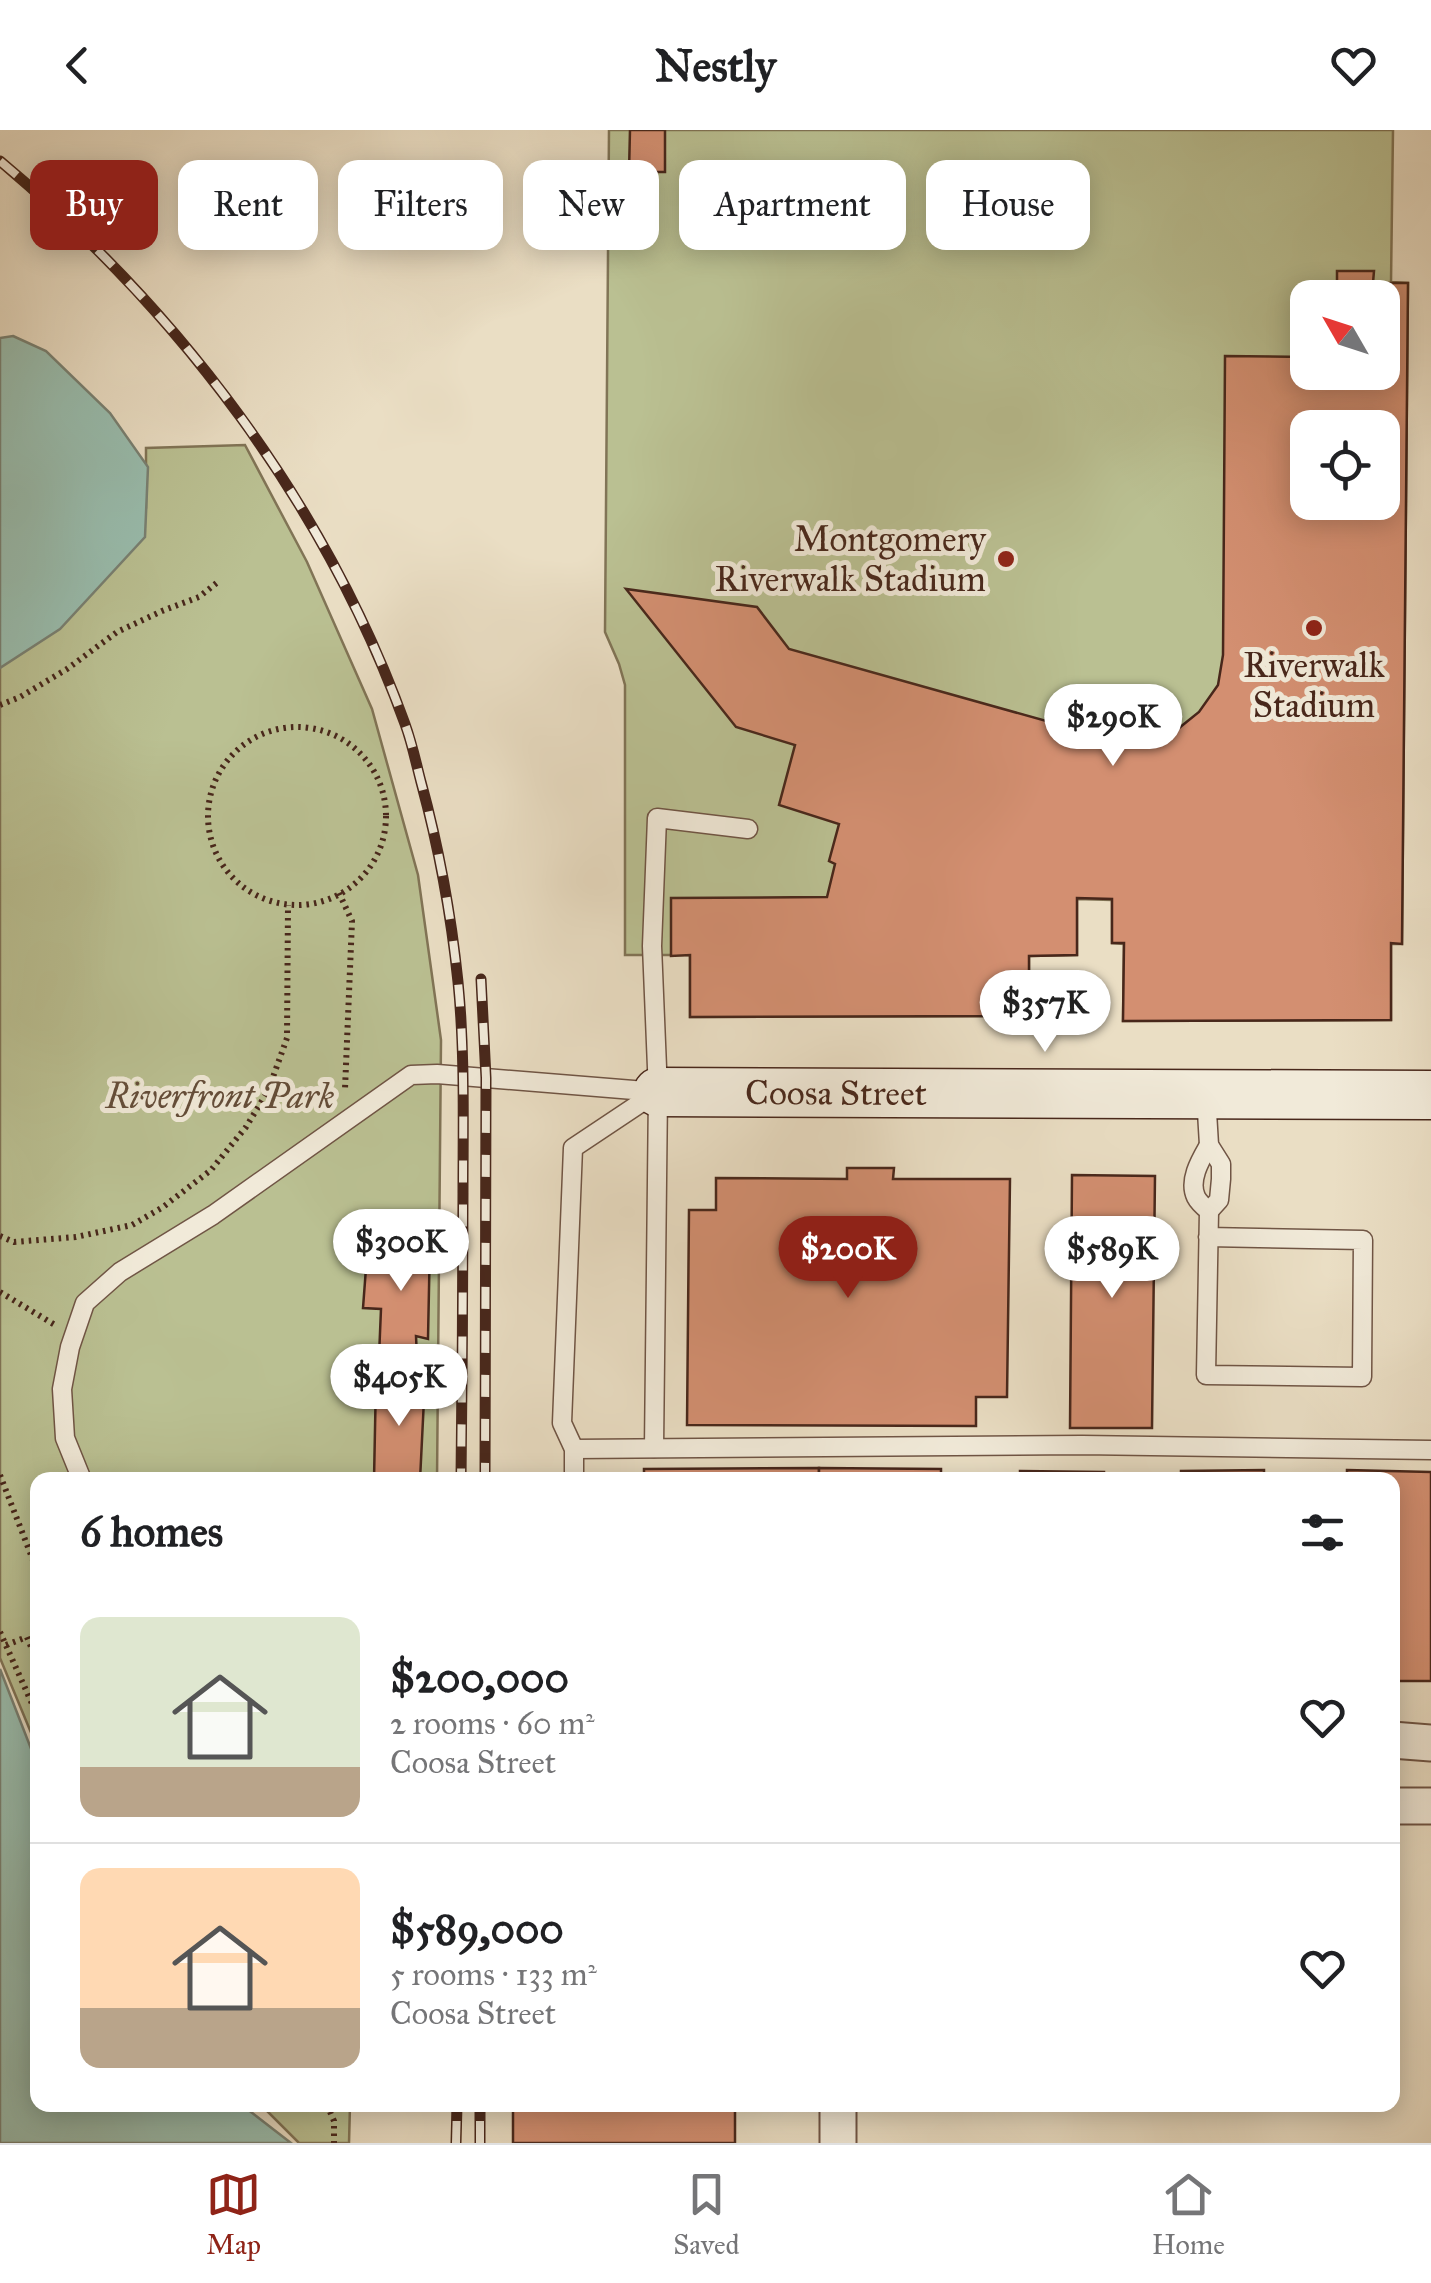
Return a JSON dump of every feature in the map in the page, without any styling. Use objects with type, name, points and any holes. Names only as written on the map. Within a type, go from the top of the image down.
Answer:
[{"type":"street","name":"Coosa Street","points":[[658,1092],[1431,1095]]},
{"type":"street","points":[[1400,1741],[1431,1743]]},
{"type":"street","points":[[1400,1806],[1431,1806]]},
{"type":"street","points":[[838,2112],[838,2143]]},
{"type":"lane","points":[[654,1448],[658,1092],[652,946],[657,818],[748,829]]},
{"type":"lane","points":[[79,1472],[65,1438],[62,1389],[85,1303],[120,1272],[212,1215],[411,1075],[658,1092]]},
{"type":"lane","points":[[574,1472],[574,1449],[562,1424],[573,1148],[658,1092]]},
{"type":"lane","points":[[1206,1094],[1210,1145],[1221,1164],[1220,1200],[1209,1212],[1208,1237],[1206,1375],[1362,1377],[1363,1240],[1208,1237]]},
{"type":"lane","points":[[574,1449],[1082,1444],[1431,1450]]},
{"type":"path","points":[[0,706],[68,669],[117,632],[200,596],[219,581]]},
{"type":"path","points":[[300,725],[330,731],[362,752],[379,778],[387,812],[383,843],[374,862],[353,886],[339,893],[320,903],[288,906],[272,902],[244,889],[230,876],[213,849],[207,806],[216,776],[238,747],[265,731],[300,725]]},
{"type":"path","points":[[339,893],[352,920],[344,1122]]},
{"type":"path","points":[[0,1236],[14,1242],[76,1237],[132,1225],[212,1170],[268,1091],[287,1038],[288,906]]},
{"type":"path","points":[[0,1292],[74,1337]]},
{"type":"path","points":[[0,1475],[30,1552]]},
{"type":"path","points":[[0,1632],[30,1700]]},
{"type":"path","points":[[6,1645],[27,1637],[30,1644]]},
{"type":"path","points":[[331,2112],[334,2143]]},
{"type":"green space","name":"Montgomery Riverwalk Stadium","points":[[609,130],[1393,130],[1391,280],[1290,280],[1290,390],[1400,390],[1400,283],[1408,283],[1402,944],[1391,944],[1391,1020],[1123,1021],[1124,944],[1112,943],[1112,900],[1077,899],[1077,955],[1029,956],[1029,988],[1008,989],[1009,1016],[690,1017],[690,955],[625,955],[625,685],[605,632],[608,250],[659,250],[659,160],[609,160]]},
{"type":"green space","name":"Riverfront Park","points":[[245,445],[307,562],[372,709],[418,875],[441,1040],[437,1472],[30,1472],[30,1730],[0,1658],[0,655],[146,508],[146,448]]},
{"type":"green space","points":[[268,2112],[350,2112],[349,2143],[299,2143]]},
{"type":"shaded area","points":[[13,336],[46,351],[110,413],[148,467],[145,537],[60,629],[0,668],[0,338]]},
{"type":"shaded area","points":[[0,1669],[30,1746],[30,2112],[251,2112],[291,2143],[0,2143]]},
{"type":"building","points":[[630,130],[665,130],[665,172],[659,172],[659,160],[629,160]]},
{"type":"building","name":"Riverwalk Stadium","points":[[1337,271],[1374,271],[1373,280],[1337,280]]},
{"type":"building","name":"Riverwalk Stadium","points":[[1400,283],[1408,283],[1402,944],[1391,943],[1391,1020],[1123,1021],[1124,943],[1112,943],[1112,899],[1077,898],[1077,955],[1029,956],[1029,988],[1008,988],[1009,1016],[690,1017],[690,955],[671,956],[671,898],[827,897],[835,864],[829,861],[839,824],[779,805],[795,745],[736,727],[626,589],[757,607],[789,649],[1107,738],[1143,741],[1174,732],[1199,712],[1218,685],[1223,655],[1225,356],[1290,357],[1290,390],[1400,390]]},
{"type":"building","points":[[847,1168],[894,1168],[893,1179],[1010,1179],[1007,1397],[976,1397],[976,1426],[687,1425],[689,1210],[716,1210],[716,1178],[847,1179]]},
{"type":"building","points":[[1072,1175],[1155,1176],[1152,1428],[1070,1428]]},
{"type":"building","points":[[381,1234],[417,1235],[417,1241],[430,1239],[428,1339],[416,1336],[417,1358],[379,1357],[381,1309],[363,1308],[366,1268],[381,1269]]},
{"type":"building","points":[[376,1379],[425,1379],[420,1472],[374,1472]]},
{"type":"building","points":[[819,1468],[819,1472],[644,1472]]},
{"type":"building","points":[[819,1468],[941,1469],[941,1472],[819,1472]]},
{"type":"building","points":[[1264,1470],[1264,1472],[1181,1472]]},
{"type":"building","points":[[1347,1470],[1431,1472],[1431,1681],[1400,1681],[1400,1472]]},
{"type":"building","points":[[513,2112],[735,2112],[735,2143],[513,2143]]},
{"type":"railway","points":[[0,161],[128,281],[240,416],[289,488],[333,564],[372,643],[405,724],[444,881],[460,1008],[461,1472]]},
{"type":"railway","points":[[481,979],[486,1078],[485,1472]]},
{"type":"railway","points":[[456,2143],[457,2112]]},
{"type":"railway","points":[[480,2112],[480,2143]]},
{"type":"place","name":"Montgomery Riverwalk Stadium","points":[[1006,559]]},
{"type":"place","name":"Riverwalk Stadium","points":[[1314,628]]}]
